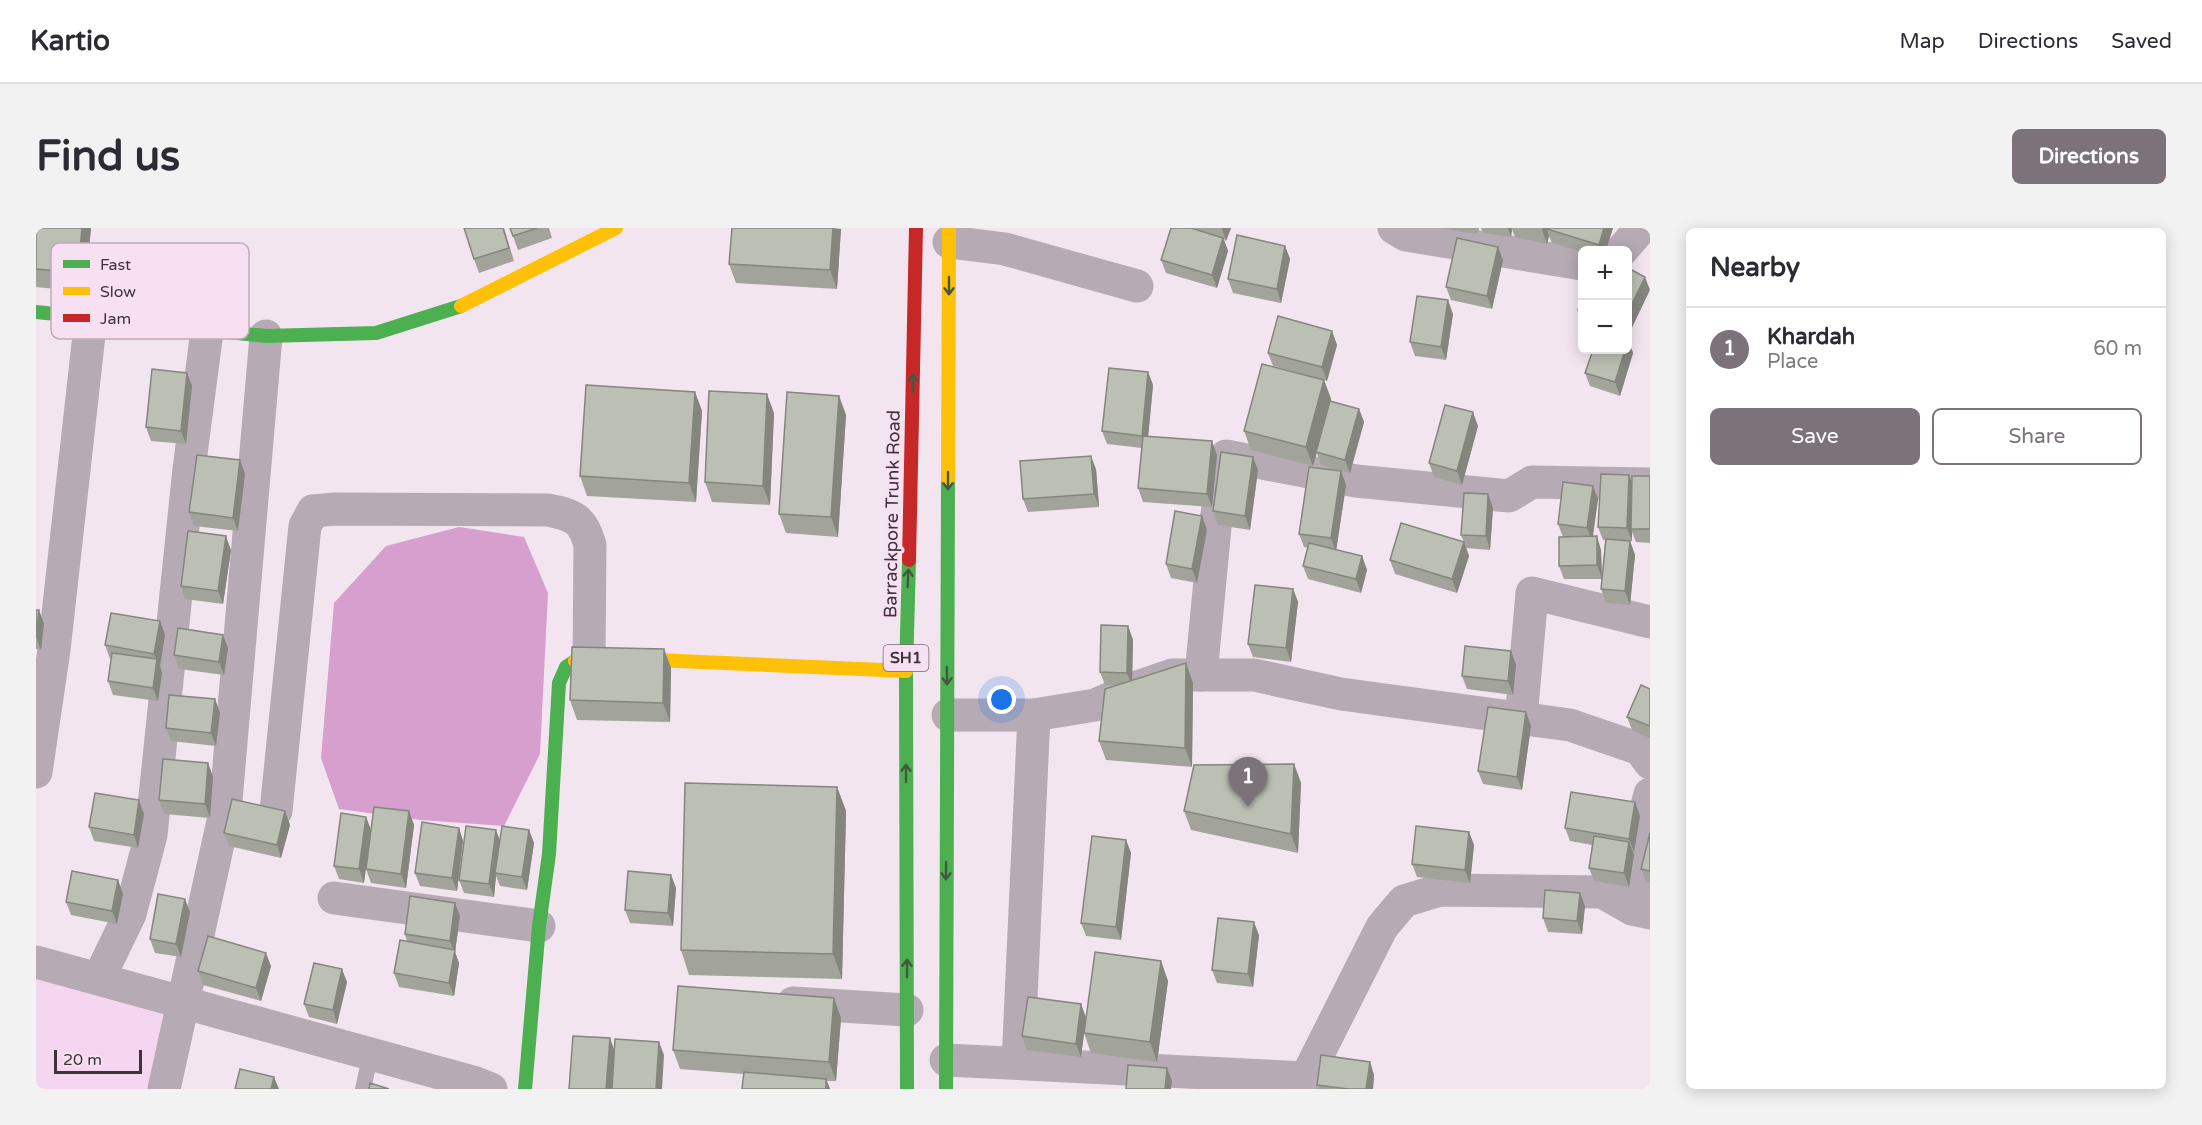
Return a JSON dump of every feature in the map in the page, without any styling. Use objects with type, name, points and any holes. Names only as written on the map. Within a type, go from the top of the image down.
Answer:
[{"type":"main road","points":[[249,335],[376,333],[463,305],[616,228]]},
{"type":"main road","name":"Barrackpore Trunk Road","points":[[907,1089],[906,671],[916,228]]},
{"type":"main road","name":"SH1","points":[[946,1074],[949,235]]},
{"type":"main road","points":[[36,312],[51,313]]},
{"type":"main road","points":[[525,1089],[539,926],[549,854],[559,683],[565,668],[571,661],[589,657],[906,671]]},
{"type":"street","points":[[1394,228],[1406,235],[1578,263]]},
{"type":"street","points":[[1626,246],[1642,228],[1650,230]]},
{"type":"street","points":[[949,235],[1137,286]]},
{"type":"street","points":[[164,1089],[225,812],[266,336]]},
{"type":"street","points":[[36,772],[54,650],[89,339]]},
{"type":"street","points":[[99,978],[130,914],[151,835],[189,469],[206,339]]},
{"type":"street","points":[[1201,675],[1215,527],[1226,456],[1356,481],[1509,496],[1532,482],[1650,484]]},
{"type":"street","points":[[276,811],[305,526],[313,511],[335,509],[548,510],[571,515],[586,529],[590,545],[589,657]]},
{"type":"street","points":[[1521,719],[1532,593],[1650,622]]},
{"type":"street","points":[[948,715],[1034,715],[1095,705],[1131,689],[1172,675],[1254,675],[1341,694],[1570,725],[1640,749],[1650,763]]},
{"type":"street","points":[[1018,1063],[1034,715]]},
{"type":"street","points":[[946,1074],[1018,1063],[1305,1084],[1382,927],[1404,901],[1440,890],[1602,892],[1641,911],[1645,813],[1650,794]]},
{"type":"street","points":[[334,898],[539,926]]},
{"type":"street","points":[[36,962],[371,1053],[491,1089]]},
{"type":"street","points":[[768,1002],[907,1010]]},
{"type":"lane","points":[[363,1089],[371,1053]]},
{"type":"shaded area","points":[[459,527],[524,537],[548,593],[540,754],[504,826],[421,820],[339,809],[321,758],[334,603],[386,546]]},
{"type":"shaded area","points":[[36,971],[170,1006],[152,1089],[36,1089]]},
{"type":"building","points":[[36,228],[82,228],[81,243],[51,243],[51,270],[36,269]]},
{"type":"building","points":[[464,228],[503,228],[509,248],[474,259]]},
{"type":"building","points":[[510,228],[537,228],[513,236]]},
{"type":"building","points":[[732,228],[833,228],[830,270],[729,264]]},
{"type":"building","points":[[1171,228],[1191,228],[1223,238],[1212,275],[1161,260]]},
{"type":"building","points":[[1547,228],[1604,228],[1599,245]]},
{"type":"building","points":[[1237,235],[1285,246],[1277,289],[1228,279]]},
{"type":"building","points":[[1457,238],[1498,247],[1487,296],[1446,287]]},
{"type":"building","points":[[1632,270],[1645,277],[1632,304]]},
{"type":"building","points":[[1417,296],[1448,300],[1441,347],[1410,342]]},
{"type":"building","points":[[1278,316],[1332,331],[1322,367],[1268,353]]},
{"type":"building","points":[[1592,354],[1624,354],[1615,382],[1585,373]]},
{"type":"building","points":[[1262,364],[1324,380],[1306,447],[1244,431]]},
{"type":"building","points":[[1109,368],[1148,372],[1142,436],[1102,431]]},
{"type":"building","points":[[152,369],[187,373],[181,431],[146,427]]},
{"type":"building","points":[[586,385],[695,392],[689,483],[580,476]]},
{"type":"building","points":[[709,391],[767,394],[763,486],[705,482]]},
{"type":"building","points":[[787,392],[839,396],[831,517],[779,514]]},
{"type":"building","points":[[1330,401],[1359,409],[1345,460],[1316,452]]},
{"type":"building","points":[[1445,405],[1473,412],[1457,471],[1429,463]]},
{"type":"building","points":[[1143,436],[1212,441],[1207,494],[1138,488]]},
{"type":"building","points":[[1221,452],[1253,457],[1245,516],[1213,511]]},
{"type":"building","points":[[197,455],[240,460],[233,518],[189,512]]},
{"type":"building","points":[[1091,456],[1094,494],[1023,499],[1020,461]]},
{"type":"building","points":[[1309,467],[1341,471],[1331,538],[1299,534]]},
{"type":"building","points":[[1601,474],[1629,475],[1627,528],[1598,527]]},
{"type":"building","points":[[1632,476],[1650,476],[1650,529],[1631,529]]},
{"type":"building","points":[[1563,482],[1593,486],[1587,528],[1558,524]]},
{"type":"building","points":[[1464,493],[1488,494],[1486,536],[1461,535]]},
{"type":"building","points":[[1175,511],[1202,516],[1192,569],[1166,564]]},
{"type":"building","points":[[1401,523],[1464,542],[1452,579],[1390,560]]},
{"type":"building","points":[[188,531],[226,536],[218,591],[181,586]]},
{"type":"building","points":[[1597,536],[1597,565],[1559,566],[1559,537]]},
{"type":"building","points":[[1606,539],[1630,541],[1625,591],[1601,589]]},
{"type":"building","points":[[1309,543],[1362,556],[1356,579],[1303,566]]},
{"type":"building","points":[[1255,585],[1293,589],[1286,648],[1248,644]]},
{"type":"building","points":[[36,610],[39,610],[36,634]]},
{"type":"building","points":[[111,613],[160,621],[154,654],[105,645]]},
{"type":"building","points":[[1101,625],[1128,626],[1127,673],[1100,672]]},
{"type":"building","points":[[178,628],[223,635],[219,662],[174,655]]},
{"type":"building","points":[[1465,646],[1511,651],[1508,681],[1462,676]]},
{"type":"building","points":[[572,647],[664,649],[663,703],[570,700]]},
{"type":"building","points":[[112,653],[157,659],[153,688],[108,681]]},
{"type":"building","points":[[1186,663],[1185,748],[1099,741],[1105,689]]},
{"type":"building","points":[[1641,685],[1650,689],[1650,726],[1627,717]]},
{"type":"building","points":[[169,695],[215,699],[211,733],[166,728]]},
{"type":"building","points":[[1488,707],[1526,712],[1517,777],[1478,771]]},
{"type":"building","points":[[163,759],[208,763],[205,804],[159,800]]},
{"type":"building","points":[[1294,764],[1291,834],[1184,811],[1194,765]]},
{"type":"building","points":[[685,783],[837,787],[833,954],[681,950]]},
{"type":"building","points":[[1571,792],[1635,802],[1629,839],[1565,828]]},
{"type":"building","points":[[95,793],[139,800],[134,835],[89,827]]},
{"type":"building","points":[[232,799],[285,811],[277,845],[224,833]]},
{"type":"building","points":[[374,807],[409,811],[401,874],[366,869]]},
{"type":"building","points":[[341,813],[366,817],[359,869],[334,866]]},
{"type":"building","points":[[422,822],[459,828],[452,878],[415,873]]},
{"type":"building","points":[[466,826],[496,830],[489,884],[459,880]]},
{"type":"building","points":[[502,826],[529,830],[522,877],[495,873]]},
{"type":"building","points":[[1416,826],[1469,832],[1465,870],[1412,864]]},
{"type":"building","points":[[1650,833],[1650,871],[1641,869]]},
{"type":"building","points":[[1092,836],[1126,840],[1116,927],[1081,923]]},
{"type":"building","points":[[1594,836],[1629,842],[1624,873],[1589,868]]},
{"type":"building","points":[[72,871],[118,880],[112,911],[66,902]]},
{"type":"building","points":[[628,871],[671,875],[668,913],[625,910]]},
{"type":"building","points":[[1545,890],[1580,893],[1577,921],[1543,918]]},
{"type":"building","points":[[158,894],[185,899],[176,944],[150,939]]},
{"type":"building","points":[[410,896],[455,903],[450,941],[405,934]]},
{"type":"building","points":[[1218,918],[1254,922],[1248,974],[1212,970]]},
{"type":"building","points":[[208,936],[266,953],[256,988],[198,971]]},
{"type":"building","points":[[400,940],[455,950],[449,983],[394,973]]},
{"type":"building","points":[[1095,952],[1161,961],[1150,1042],[1084,1033]]},
{"type":"building","points":[[314,963],[342,969],[333,1010],[304,1004]]},
{"type":"building","points":[[678,986],[834,998],[829,1062],[673,1050]]},
{"type":"building","points":[[1028,997],[1081,1004],[1076,1044],[1022,1036]]},
{"type":"building","points":[[573,1036],[610,1038],[606,1089],[569,1089]]},
{"type":"building","points":[[615,1039],[659,1042],[656,1089],[612,1089]]},
{"type":"building","points":[[1321,1055],[1370,1062],[1366,1089],[1317,1085]]},
{"type":"building","points":[[1128,1065],[1167,1068],[1165,1089],[1126,1089]]},
{"type":"building","points":[[240,1069],[274,1077],[271,1089],[235,1089]]},
{"type":"building","points":[[744,1072],[826,1079],[826,1089],[742,1089]]},
{"type":"building","points":[[370,1083],[389,1089],[369,1089]]},
{"type":"traffic: fast","points":[[249,334],[266,336],[376,333],[461,306]]},
{"type":"traffic: fast","points":[[36,312],[51,314]]},
{"type":"traffic: fast","points":[[946,1089],[948,479]]},
{"type":"traffic: fast","points":[[907,1089],[906,671],[909,560]]},
{"type":"traffic: fast","points":[[525,1089],[539,926],[549,854],[559,683],[566,667],[575,661]]},
{"type":"traffic: slow","points":[[461,306],[616,228]]},
{"type":"traffic: slow","points":[[948,479],[949,228]]},
{"type":"traffic: slow","points":[[575,661],[589,657],[906,671]]},
{"type":"traffic: jam","points":[[909,560],[916,228]]},
{"type":"place","name":"Khardah","points":[[1248,807]]}]
